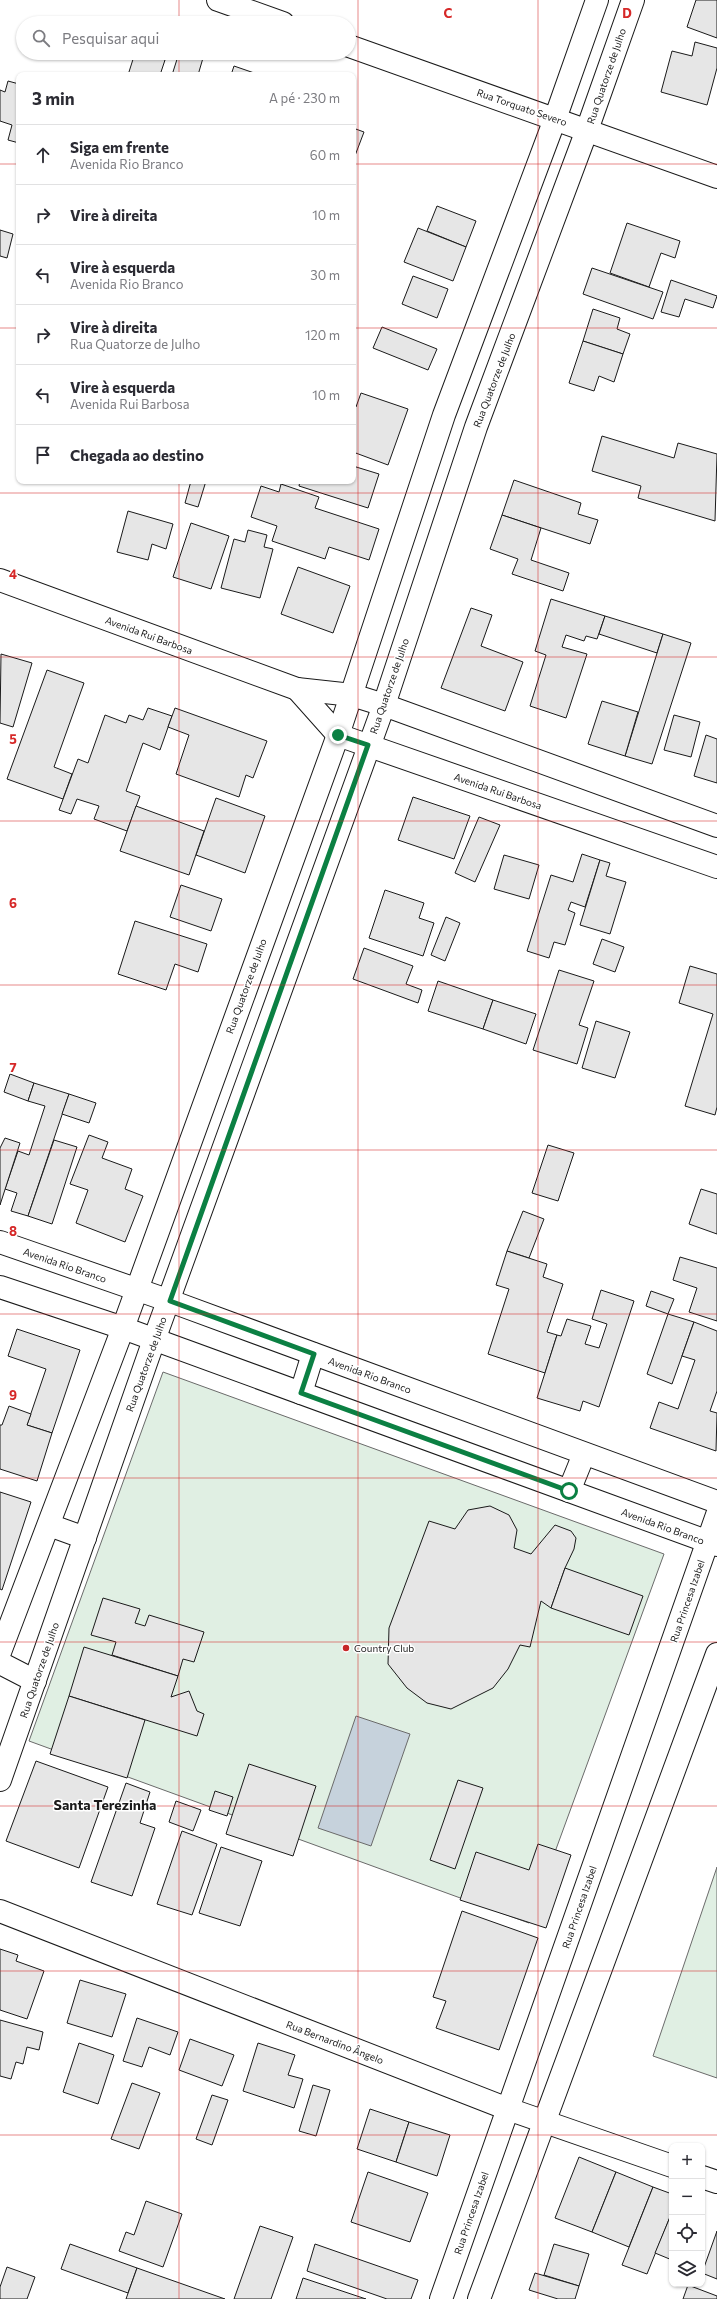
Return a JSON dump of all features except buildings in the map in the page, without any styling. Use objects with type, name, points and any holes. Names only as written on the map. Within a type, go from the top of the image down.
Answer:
[{"type":"street","points":[[218,0],[263,16]]},
{"type":"street","name":"Rua Quatorze de Julho","points":[[0,1652],[123,1328],[338,735],[444,415],[555,119],[597,0]]},
{"type":"street","name":"Rua Quatorze de Julho","points":[[0,1780],[154,1340],[170,1301],[368,745],[384,705],[476,428],[587,130],[633,0]]},
{"type":"street","name":"Rua Torquato Severo","points":[[356,48],[717,177]]},
{"type":"street","points":[[444,415],[476,428]]},
{"type":"street","name":"Avenida Rui Barbosa","points":[[0,580],[298,689],[352,695],[384,705],[717,826]]},
{"type":"street","name":"Avenida Rui Barbosa","points":[[298,689],[338,735],[717,867]]},
{"type":"street","name":"Avenida Rio Branco","points":[[0,1242],[170,1301],[717,1502]]},
{"type":"street","name":"Avenida Rio Branco","points":[[0,1287],[123,1328],[712,1543]]},
{"type":"street","points":[[301,1393],[314,1354]]},
{"type":"street","points":[[569,1491],[584,1454]]},
{"type":"street","name":"Rua Princesa Izabel","points":[[441,2299],[712,1543],[717,1515]]},
{"type":"street","points":[[49,1525],[85,1538]]},
{"type":"street","points":[[479,2299],[717,1654]]},
{"type":"street","points":[[0,1664],[35,1681]]},
{"type":"street","name":"Rua Bernardino Ângelo","points":[[0,1911],[508,2109],[669,2165]]},
{"type":"street","points":[[705,2178],[717,2182]]},
{"type":"green space","name":"Country Club","points":[[163,1372],[664,1554],[529,1923],[29,1741]]},
{"type":"green space","points":[[717,1867],[717,2078],[653,2056]]},
{"type":"shaded area","points":[[356,1716],[410,1734],[371,1846],[318,1828]]},
{"type":"place","name":"Country Club","points":[[346,1648]]},
{"type":"district","name":"Santa Terezinha","points":[[105,1805]]},
{"type":"route","points":[[338,735],[368,745],[170,1301],[314,1354],[301,1393],[569,1491]]}]
